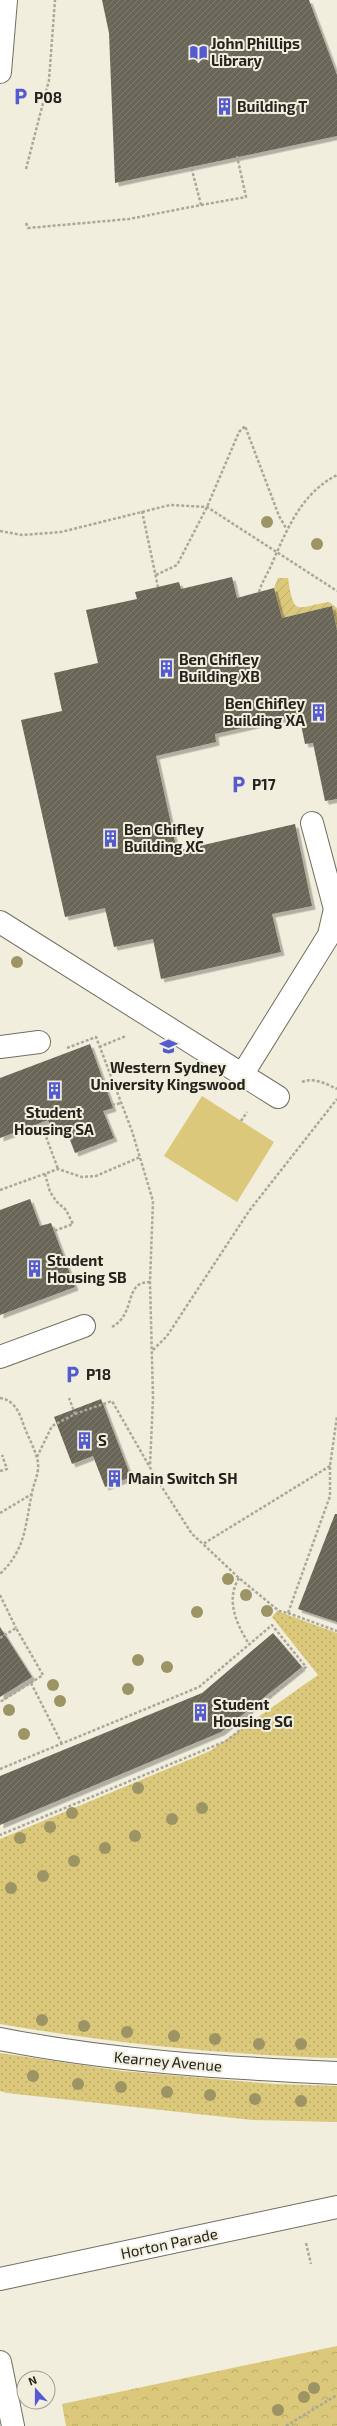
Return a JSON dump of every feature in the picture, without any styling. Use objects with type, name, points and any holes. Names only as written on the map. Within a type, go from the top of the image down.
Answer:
[{"type":"street","points":[[0,72],[6,0]]},
{"type":"street","points":[[242,1075],[329,935],[335,909],[312,823]]},
{"type":"street","points":[[0,922],[278,1097]]},
{"type":"street","points":[[0,1047],[39,1042]]},
{"type":"street","points":[[0,1357],[84,1326]]},
{"type":"street","name":"Kearney Avenue","points":[[0,2039],[88,2054],[161,2062],[337,2073]]},
{"type":"street","name":"Horton Parade","points":[[0,2279],[337,2207]]},
{"type":"street","points":[[0,2362],[13,2426]]},
{"type":"path","points":[[26,169],[49,80],[55,0]]},
{"type":"path","points":[[26,223],[28,228],[122,220],[201,204],[246,197],[237,156]]},
{"type":"path","points":[[191,166],[201,204]]},
{"type":"path","points":[[156,575],[177,565],[207,507],[239,432],[245,426],[279,516],[286,528]]},
{"type":"path","points":[[259,592],[277,553],[286,528],[314,490],[337,474]]},
{"type":"path","points":[[0,531],[22,535],[61,532],[142,511],[185,504],[207,507],[337,591]]},
{"type":"path","points":[[142,511],[158,587]]},
{"type":"path","points":[[39,1042],[61,1050],[96,1037],[140,1157],[153,1201],[150,1282],[153,1350],[153,1398],[150,1466]]},
{"type":"path","points":[[278,1097],[285,1089],[306,1080],[324,1083],[337,1089]]},
{"type":"path","points":[[153,1350],[167,1336],[236,1229],[266,1188],[337,1099]]},
{"type":"path","points":[[112,1105],[121,1103]]},
{"type":"path","points":[[41,1123],[58,1169]]},
{"type":"path","points":[[0,1190],[58,1169],[82,1177],[96,1176],[140,1157]]},
{"type":"path","points":[[45,1174],[50,1192],[57,1202],[66,1210],[73,1224],[54,1231]]},
{"type":"path","points":[[84,1326],[88,1339],[119,1324],[129,1308],[133,1290],[143,1282],[150,1282]]},
{"type":"path","points":[[0,1398],[13,1404],[19,1412],[37,1458],[38,1470],[24,1538],[12,1562],[0,1574]]},
{"type":"path","points":[[69,1398],[76,1414]]},
{"type":"path","points":[[37,1458],[52,1426],[76,1414],[112,1401],[192,1534],[239,1578],[279,1611],[337,1631]]},
{"type":"path","points":[[288,1613],[330,1496],[330,1466],[337,1416]]},
{"type":"path","points":[[0,1471],[7,1469],[2,1455]]},
{"type":"path","points":[[203,1544],[330,1466]]},
{"type":"path","points":[[0,1513],[32,1494]]},
{"type":"path","points":[[239,1578],[233,1592],[233,1611],[249,1644]]},
{"type":"path","points":[[0,1595],[16,1628],[43,1675],[0,1702]]},
{"type":"path","points":[[0,1769],[199,1687],[272,1625],[306,1667],[249,1715],[250,1722],[226,1740],[0,1835]]},
{"type":"path","points":[[0,1638],[16,1628]]},
{"type":"path","points":[[31,1683],[62,1744]]},
{"type":"path","points":[[286,2426],[337,2395]]},
{"type":"green space","points":[[278,578],[288,578],[292,599],[298,607],[329,602],[337,608],[337,629],[332,606],[282,618],[274,588]]},
{"type":"green space","points":[[202,1096],[274,1142],[237,1202],[164,1156]]},
{"type":"green space","points":[[277,1611],[337,1633],[337,2058],[252,2054],[168,2047],[84,2037],[0,2024],[0,1839],[210,1751],[318,1675],[272,1617]]},
{"type":"green space","points":[[0,2053],[122,2071],[275,2084],[337,2086],[337,2122],[252,2120],[7,2093],[0,2091]]},
{"type":"green space","points":[[337,2346],[337,2426],[66,2426],[62,2404]]},
{"type":"building","name":"Building T","points":[[102,0],[309,0],[337,75],[337,136],[115,183],[109,33]]},
{"type":"building","points":[[232,577],[237,598],[274,588],[282,618],[332,606],[337,630],[337,799],[325,801],[313,743],[305,744],[299,715],[215,734],[216,742],[156,756],[177,851],[295,824],[312,906],[272,914],[281,952],[161,979],[153,939],[114,947],[105,908],[65,917],[21,720],[62,711],[54,673],[98,663],[86,610],[137,599],[135,592],[179,582],[181,589]]},
{"type":"building","name":"Student Housing SA","points":[[90,1044],[113,1108],[103,1111],[114,1138],[75,1153],[65,1127],[52,1131],[48,1120],[0,1138],[0,1078]]},
{"type":"building","name":"Student Housing SB","points":[[30,1199],[40,1226],[51,1223],[75,1287],[0,1315],[0,1210]]},
{"type":"building","points":[[101,1399],[131,1477],[105,1487],[93,1456],[72,1464],[54,1417]]},
{"type":"building","points":[[335,1514],[337,1514],[337,1622],[298,1609]]},
{"type":"building","points":[[0,1627],[32,1677],[0,1697]]},
{"type":"building","name":"Student Housing SG","points":[[273,1633],[302,1667],[221,1732],[0,1825],[0,1776],[202,1693]]},
{"type":"place","name":"John Phillips Library","points":[[198,52]]},
{"type":"place","name":"P08","points":[[21,97]]},
{"type":"place","name":"Building T","points":[[224,106]]},
{"type":"place","name":"Ben Chifley Building XB","points":[[166,668]]},
{"type":"place","name":"Ben Chifley Building XA","points":[[318,712]]},
{"type":"place","name":"P17","points":[[239,784]]},
{"type":"place","name":"Ben Chifley Building XC","points":[[111,838]]},
{"type":"place","name":"Western Sydney University Kingswood","points":[[168,1046]]},
{"type":"place","name":"Student Housing SA","points":[[54,1091]]},
{"type":"place","name":"Student Housing SB","points":[[34,1269]]},
{"type":"place","name":"P18","points":[[73,1374]]},
{"type":"place","name":"S","points":[[85,1440]]},
{"type":"place","name":"Main Switch SH","points":[[115,1478]]},
{"type":"place","name":"Student Housing SG","points":[[200,1713]]}]
